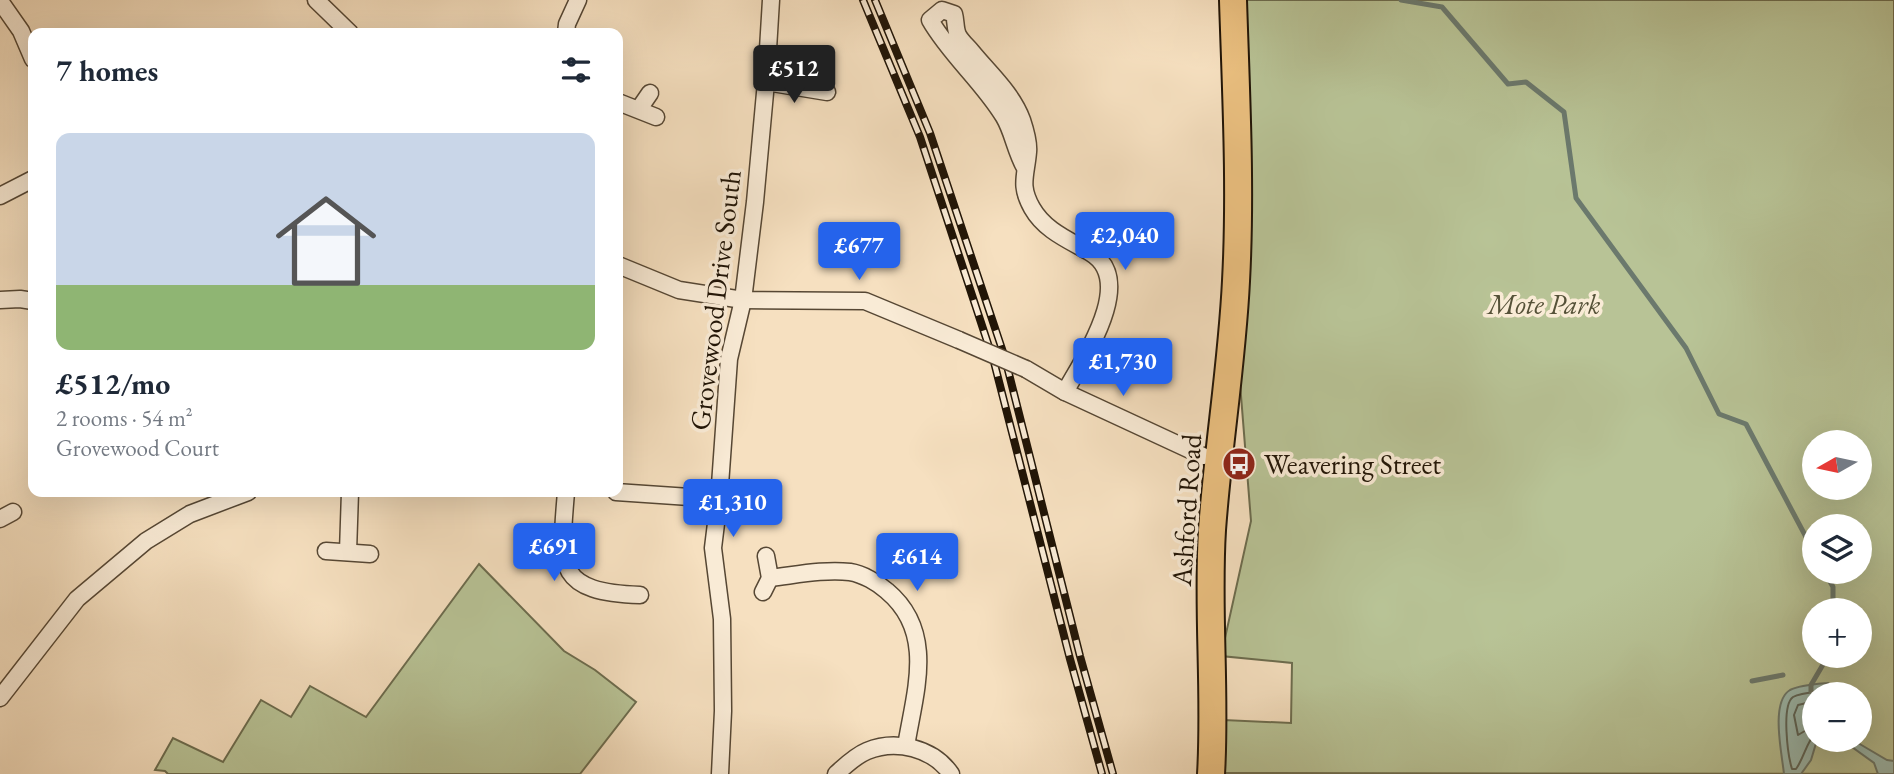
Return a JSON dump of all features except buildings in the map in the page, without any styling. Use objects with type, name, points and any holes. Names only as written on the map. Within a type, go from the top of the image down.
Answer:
[{"type":"main road","name":"Ashford Road","points":[[1211,774],[1212,530],[1236,282],[1238,152],[1233,0]]},
{"type":"street","points":[[316,0],[345,28]]},
{"type":"street","points":[[567,28],[579,0]]},
{"type":"street","name":"Grovewood Drive South","points":[[720,774],[723,711],[722,619],[713,548],[729,359],[743,300],[766,82],[771,0]]},
{"type":"street","points":[[0,1],[22,31],[28,46]]},
{"type":"street","points":[[1026,168],[1016,153],[1005,119],[971,71],[943,41],[930,20],[942,10],[954,15],[958,35],[1007,92],[1022,120],[1029,149],[1026,168],[1023,184],[1036,215],[1049,229],[1095,256],[1106,270],[1110,283],[1108,303],[1101,326],[1065,392]]},
{"type":"street","points":[[766,82],[827,92]]},
{"type":"street","points":[[639,109],[650,93]]},
{"type":"street","points":[[623,104],[656,117]]},
{"type":"street","points":[[0,196],[28,182]]},
{"type":"street","points":[[623,267],[679,290],[743,300],[865,301],[1026,369],[1065,392],[1203,456]]},
{"type":"street","points":[[0,300],[28,301]]},
{"type":"street","points":[[623,493],[719,499]]},
{"type":"street","points":[[0,698],[77,599],[135,549],[190,514],[235,497]]},
{"type":"street","points":[[348,552],[350,497]]},
{"type":"street","points":[[566,497],[564,557],[569,572],[578,582],[592,590],[640,595]]},
{"type":"street","points":[[326,551],[370,554]]},
{"type":"street","points":[[765,556],[766,585],[826,572],[852,572],[878,584],[901,603],[914,626],[920,653],[906,746]]},
{"type":"street","points":[[614,594],[614,611]]},
{"type":"street","points":[[836,774],[866,751],[880,747],[906,746],[930,754],[951,774]]},
{"type":"green space","name":"Mote Park","points":[[1247,0],[1894,0],[1894,774],[1224,773],[1224,720],[1291,723],[1292,663],[1221,656],[1251,521],[1238,358]]},
{"type":"green space","points":[[479,564],[564,651],[595,670],[636,702],[580,774],[168,774],[155,770],[173,738],[223,762],[261,700],[291,717],[310,686],[366,717]]},
{"type":"water","points":[[1802,686],[1802,752],[1813,752],[1801,774],[1784,774],[1779,729],[1780,705],[1784,696],[1794,688]]},
{"type":"water","points":[[1872,751],[1894,761],[1894,774],[1878,774],[1874,763],[1859,752]]},
{"type":"waterway","points":[[1401,0],[1442,7],[1508,84],[1526,82],[1564,112],[1576,198],[1686,348],[1719,414],[1746,424],[1802,530]]},
{"type":"waterway","points":[[1831,584],[1833,598]]},
{"type":"waterway","points":[[1813,682],[1821,668]]},
{"type":"waterway","points":[[1752,681],[1783,675]]},
{"type":"railway","points":[[863,0],[920,137],[994,362],[1102,774]]},
{"type":"railway","points":[[875,0],[930,133],[1005,358],[1080,656],[1113,774]]},
{"type":"place","name":"Weavering Street","points":[[1239,464]]}]
